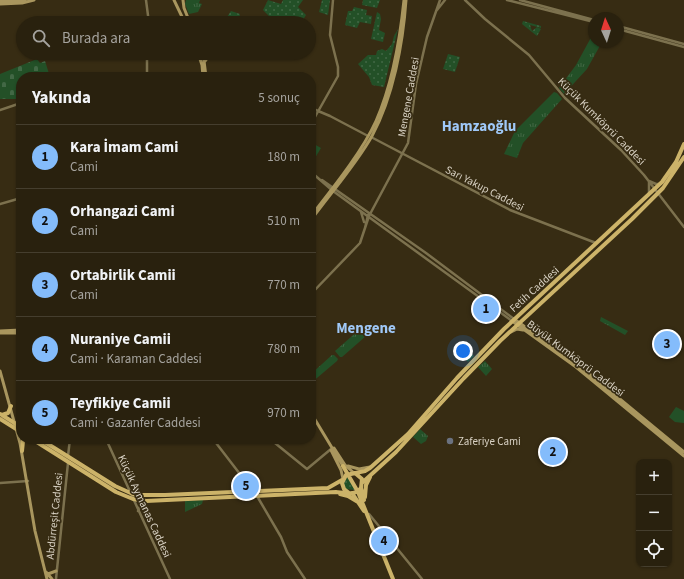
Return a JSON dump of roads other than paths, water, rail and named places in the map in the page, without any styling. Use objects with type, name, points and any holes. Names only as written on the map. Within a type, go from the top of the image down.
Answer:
[{"type":"main road","points":[[0,2],[25,0]]},
{"type":"main road","points":[[0,2],[22,3],[34,0]]},
{"type":"main road","points":[[174,0],[178,2],[182,0],[187,16]]},
{"type":"main road","points":[[174,0],[182,16]]},
{"type":"main road","points":[[316,213],[369,136],[379,113],[386,93],[401,31],[405,0]]},
{"type":"main road","points":[[201,60],[205,72]]},
{"type":"main road","points":[[205,61],[206,72]]},
{"type":"main road","name":"Fetih Caddesi","points":[[363,482],[422,426],[464,378],[508,333],[632,219],[656,191],[676,162],[684,144]]},
{"type":"main road","name":"Fetih Caddesi","points":[[354,473],[365,471],[408,434],[457,378],[513,320],[645,198],[663,188],[684,157]]},
{"type":"main road","points":[[316,210],[333,189]]},
{"type":"main road","points":[[508,333],[517,329],[527,330],[526,322],[528,314]]},
{"type":"main road","name":"Büyük Kumköprü Caddesi","points":[[513,320],[582,368],[684,452]]},
{"type":"main road","name":"Büyük Kumköprü Caddesi","points":[[527,330],[576,367],[684,456]]},
{"type":"main road","points":[[0,332],[16,332]]},
{"type":"main road","points":[[0,371],[15,423]]},
{"type":"main road","points":[[1,416],[9,412],[11,406]]},
{"type":"main road","points":[[1,416],[15,423]]},
{"type":"main road","points":[[1,416],[16,427]]},
{"type":"main road","points":[[316,421],[344,465],[358,492],[393,579]]},
{"type":"main road","points":[[326,438],[342,470],[342,486],[360,504],[368,523],[374,531]]},
{"type":"main road","points":[[21,444],[35,529],[44,568],[50,579]]},
{"type":"main road","points":[[22,451],[23,444]]},
{"type":"main road","points":[[39,444],[116,492],[133,499],[148,501],[334,492],[350,493],[357,492],[362,488]]},
{"type":"main road","points":[[48,444],[115,486],[130,494],[144,496],[328,488],[334,486],[346,475],[354,473]]},
{"type":"main road","points":[[344,465],[359,469],[373,465]]},
{"type":"main road","points":[[344,465],[360,476],[363,482],[362,488],[364,500],[374,531]]},
{"type":"main road","points":[[364,500],[368,480],[381,465]]},
{"type":"main road","points":[[365,471],[364,476],[370,474]]},
{"type":"main road","points":[[334,486],[339,488],[339,491],[334,492]]},
{"type":"main road","points":[[334,492],[348,496],[360,504]]},
{"type":"main road","points":[[44,568],[50,579]]},
{"type":"main road","points":[[48,574],[56,571]]},
{"type":"street","points":[[146,0],[148,16]]},
{"type":"street","points":[[316,115],[339,72],[330,35],[333,0]]},
{"type":"street","name":"Mengene Caddesi","points":[[376,204],[403,152],[410,133],[416,84],[427,37],[440,0]]},
{"type":"street","name":"Mengene Caddesi","points":[[437,10],[445,0]]},
{"type":"street","name":"Küçük Kumköprü Caddesi","points":[[464,0],[529,55],[565,98],[621,150],[649,181],[683,225]]},
{"type":"street","points":[[508,0],[588,20]]},
{"type":"street","points":[[520,0],[588,19]]},
{"type":"street","points":[[624,29],[684,45]]},
{"type":"street","points":[[147,60],[147,72]]},
{"type":"street","points":[[0,110],[16,105]]},
{"type":"street","name":"Sarı Yakup Caddesi","points":[[318,111],[403,152],[460,185],[510,210],[597,243]]},
{"type":"street","name":"Büyük Kumköprü Caddesi","points":[[316,176],[365,210],[377,221],[513,320]]},
{"type":"street","points":[[645,198],[649,194],[649,181],[656,184],[662,182]]},
{"type":"street","points":[[663,188],[662,194],[665,201]]},
{"type":"street","name":"Büyük Kumköprü Caddesi","points":[[333,189],[360,210],[376,218],[513,320]]},
{"type":"street","points":[[650,199],[658,198],[665,201]]},
{"type":"street","points":[[0,204],[16,199]]},
{"type":"street","points":[[316,289],[359,244],[369,215],[372,208],[376,204]]},
{"type":"street","points":[[369,215],[376,204]]},
{"type":"street","points":[[376,204],[374,214],[376,218]]},
{"type":"street","points":[[365,210],[372,208]]},
{"type":"street","points":[[360,210],[366,224]]},
{"type":"street","points":[[366,224],[371,221],[377,221]]},
{"type":"street","points":[[504,329],[507,317]]},
{"type":"street","points":[[68,456],[69,444]]},
{"type":"street","name":"Küçük Aymanas Caddesi","points":[[108,444],[170,579]]},
{"type":"street","points":[[217,444],[253,492]]},
{"type":"street","points":[[276,444],[307,469],[331,449]]},
{"type":"street","name":"Abdürreşit Caddesi","points":[[56,579],[68,463]]},
{"type":"street","points":[[0,483],[28,481]]},
{"type":"street","points":[[257,496],[281,537],[287,552],[305,579]]},
{"type":"street","points":[[138,511],[141,504],[148,501]]},
{"type":"street","points":[[369,514],[422,579]]},
{"type":"street","name":"Abdürreşit Caddesi","points":[[50,579],[56,571]]},
{"type":"place","name":"Kara İmam Cami","points":[[486,309]]},
{"type":"place","name":"Ortabirlik Camii","points":[[667,344]]},
{"type":"place","name":"Zaferiye Cami","points":[[450,441]]},
{"type":"place","name":"Orhangazi Cami","points":[[553,452]]},
{"type":"place","name":"Teyfikiye Camii","points":[[246,486]]},
{"type":"place","name":"Nuraniye Camii","points":[[384,541]]},
{"type":"district","name":"Hamzaoğlu","points":[[479,126]]},
{"type":"district","name":"Mengene","points":[[366,328]]}]
